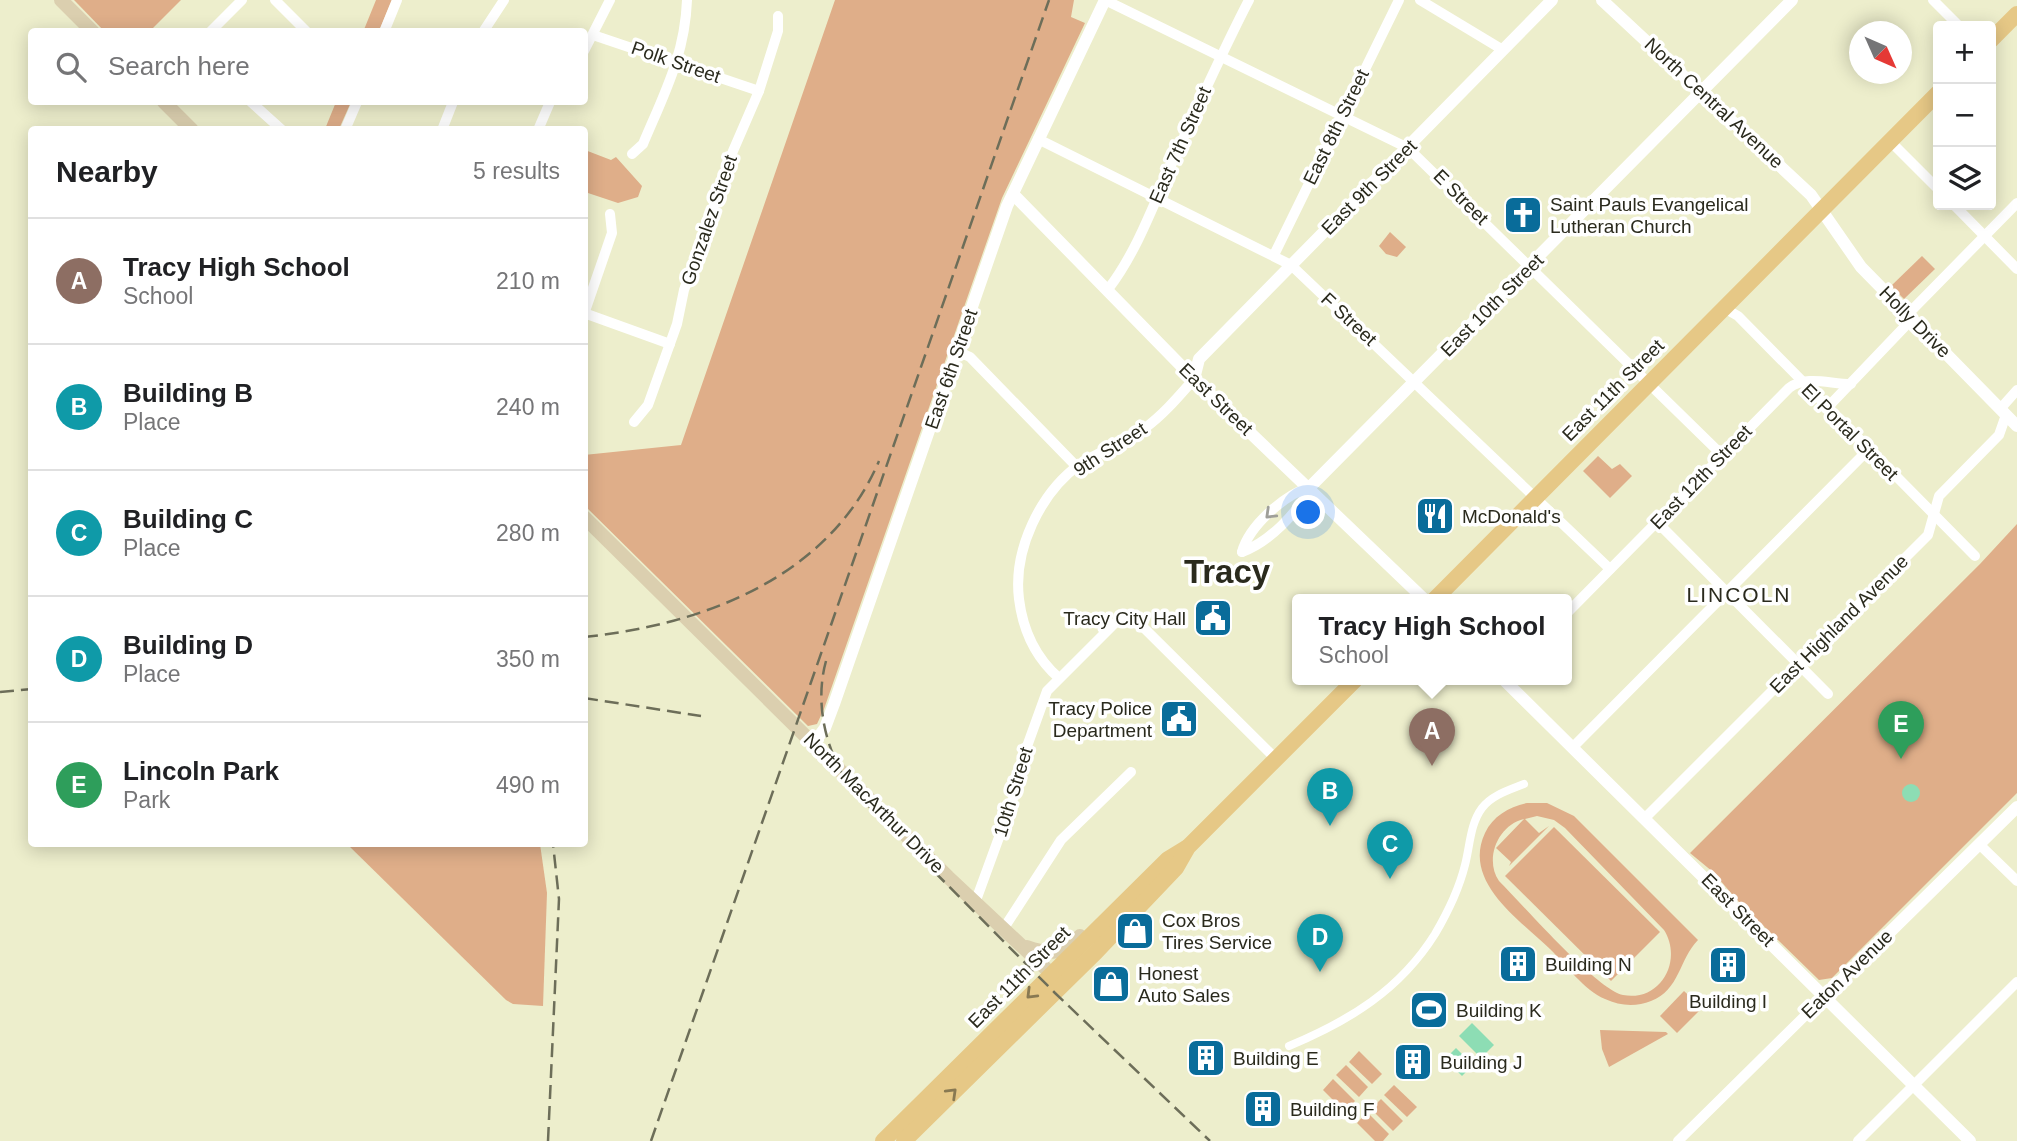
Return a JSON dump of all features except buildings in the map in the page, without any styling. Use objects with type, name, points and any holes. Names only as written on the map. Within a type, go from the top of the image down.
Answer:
[{"type":"main road","points":[[61,0],[89,28]]},
{"type":"main road","points":[[1996,35],[2017,14]]},
{"type":"main road","name":"East 11th Street","points":[[1440,594],[1933,98]]},
{"type":"main road","points":[[167,105],[188,126]]},
{"type":"main road","name":"North MacArthur Drive","points":[[588,521],[975,903],[1058,979]]},
{"type":"main road","name":"East 11th Street","points":[[904,1141],[1058,979],[1130,897],[1168,859],[1188,847],[1350,685]]},
{"type":"main road","name":"East 11th Street","points":[[883,1141],[1176,868],[1188,847]]},
{"type":"main road","points":[[1024,946],[1052,954],[1064,950],[1109,909],[1130,897]]},
{"type":"street","points":[[214,28],[242,0]]},
{"type":"street","points":[[275,0],[303,28]]},
{"type":"street","points":[[386,28],[397,0]]},
{"type":"street","points":[[486,28],[504,0]]},
{"type":"street","points":[[588,44],[610,0]]},
{"type":"street","points":[[632,154],[643,144],[678,63],[686,33],[687,0]]},
{"type":"street","name":"E Street","points":[[1105,0],[1408,148],[1723,455]]},
{"type":"street","name":"East 6th Street","points":[[814,743],[825,728],[1013,194],[1105,0]]},
{"type":"street","name":"East 7th Street","points":[[1109,288],[1119,275],[1157,197],[1220,57],[1249,0]]},
{"type":"street","name":"East 8th Street","points":[[1274,255],[1399,0]]},
{"type":"street","points":[[1420,0],[1503,50]]},
{"type":"street","name":"East 9th Street","points":[[1194,379],[1199,359],[1552,0]]},
{"type":"street","name":"North Central Avenue","points":[[1602,0],[1811,195],[1822,210]]},
{"type":"street","name":"East 10th Street","points":[[1310,487],[1293,492],[1246,538],[1242,552],[1255,547],[1290,516],[1304,500],[1310,487],[1792,0]]},
{"type":"street","points":[[1933,0],[1954,21]]},
{"type":"street","name":"Gonzalez Street","points":[[634,422],[648,405],[670,344],[688,278],[733,151],[759,91],[778,31],[778,16]]},
{"type":"street","name":"Polk Street","points":[[593,35],[759,91]]},
{"type":"street","points":[[254,105],[278,126]]},
{"type":"street","points":[[347,126],[356,105]]},
{"type":"street","points":[[444,126],[452,105]]},
{"type":"street","points":[[540,126],[549,105]]},
{"type":"street","name":"F Street","points":[[1038,139],[1290,265],[1610,569]]},
{"type":"street","points":[[1890,141],[1933,184]]},
{"type":"street","name":"East Street","points":[[1013,194],[1109,288],[1194,379],[1310,487],[1418,594]]},
{"type":"street","points":[[1826,409],[1912,319],[1911,311],[2017,203]]},
{"type":"street","name":"Holly Drive","points":[[1822,210],[1861,267],[2017,426]]},
{"type":"street","points":[[1959,210],[2017,269]]},
{"type":"street","points":[[588,305],[612,233],[610,214]]},
{"type":"street","name":"El Portal Street","points":[[1724,309],[1738,316],[1826,409],[1975,556]]},
{"type":"street","points":[[588,315],[670,344]]},
{"type":"street","points":[[957,351],[970,357],[1077,467]]},
{"type":"street","name":"9th Street","points":[[1059,678],[1047,667],[1031,644],[1021,618],[1019,560],[1034,520],[1077,467],[1145,428],[1194,379]]},
{"type":"street","points":[[1799,381],[1851,384]]},
{"type":"street","name":"East 12th Street","points":[[1572,608],[1799,381]]},
{"type":"street","name":"East Highland Avenue","points":[[1645,818],[1928,535],[1939,496],[1999,435],[2006,415],[2001,408],[2017,390]]},
{"type":"street","points":[[1573,747],[1728,594],[1868,450]]},
{"type":"street","points":[[1657,522],[1828,694]]},
{"type":"street","name":"10th Street","points":[[975,903],[1013,799],[1042,701],[1059,678],[1115,623],[1133,621],[1151,634],[1276,759]]},
{"type":"street","name":"East Street","points":[[1509,685],[1970,1141]]},
{"type":"street","points":[[1004,928],[1061,840],[1130,772]]},
{"type":"street","points":[[1289,1046],[1358,1013],[1406,972],[1430,941],[1450,906],[1461,878],[1478,815],[1495,797],[1524,784]]},
{"type":"street","name":"Eaton Avenue","points":[[1678,1141],[2017,807]]},
{"type":"street","points":[[1980,845],[2017,881]]},
{"type":"street","points":[[1858,1141],[2017,982]]},
{"type":"shaded area","points":[[74,0],[181,0],[153,28],[101,28]]},
{"type":"shaded area","points":[[376,0],[392,0],[380,28],[365,28]]},
{"type":"shaded area","points":[[835,0],[1074,0],[1071,17],[1085,23],[1002,198],[817,724],[808,726],[588,509],[588,455],[681,445]]},
{"type":"shaded area","points":[[335,105],[350,105],[340,126],[326,126]]},
{"type":"shaded area","points":[[588,151],[611,160],[616,157],[642,186],[638,197],[618,203],[588,193]]},
{"type":"shaded area","points":[[1390,232],[1406,247],[1397,257],[1386,254],[1379,246]]},
{"type":"shaded area","points":[[1922,256],[1935,269],[1904,299],[1891,286]]},
{"type":"shaded area","points":[[1598,456],[1612,469],[1620,464],[1632,476],[1610,498],[1583,471]]},
{"type":"shaded area","points":[[2017,524],[2017,793],[1832,978],[1819,980],[1737,900],[1713,872],[1690,853]]},
{"type":"shaded area","points":[[1911,784],[1917,787],[1920,793],[1917,799],[1911,802],[1905,799],[1902,793],[1905,787]]},
{"type":"shaded area","points":[[1547,803],[1574,816],[1698,940],[1674,982],[1661,996],[1645,1003],[1628,1005],[1597,995],[1498,898],[1481,868],[1480,851],[1485,833],[1492,822],[1502,813],[1520,805]],"holes":[[[1537,816],[1554,820],[1565,828],[1664,930],[1671,954],[1669,966],[1658,985],[1648,992],[1623,995],[1611,990],[1578,963],[1499,881],[1493,853],[1507,828],[1524,819],[1496,848],[1511,862],[1509,866],[1549,826],[1539,833],[1525,819]]]},
{"type":"shaded area","points":[[1554,827],[1660,932],[1611,981],[1505,876]]},
{"type":"shaded area","points":[[350,847],[540,847],[547,893],[543,1006],[513,1004]]},
{"type":"shaded area","points":[[1684,991],[1702,1008],[1677,1033],[1660,1016]]},
{"type":"shaded area","points":[[1472,1023],[1494,1045],[1481,1058],[1459,1036]]},
{"type":"shaded area","points":[[1600,1030],[1668,1034],[1609,1067],[1602,1049]]},
{"type":"shaded area","points":[[1456,1048],[1473,1065],[1462,1076],[1445,1059]]},
{"type":"shaded area","points":[[1359,1051],[1382,1074],[1372,1084],[1349,1062]]},
{"type":"shaded area","points":[[1346,1065],[1368,1087],[1359,1097],[1336,1075]]},
{"type":"shaded area","points":[[1333,1079],[1355,1101],[1345,1112],[1323,1090]]},
{"type":"shaded area","points":[[1394,1085],[1417,1107],[1407,1117],[1384,1095]]},
{"type":"shaded area","points":[[1381,1099],[1403,1121],[1393,1131],[1371,1109]]},
{"type":"shaded area","points":[[1367,1112],[1389,1134],[1383,1141],[1375,1141],[1357,1123]]},
{"type":"railway","points":[[651,1141],[1049,0]]},
{"type":"railway","points":[[588,636],[673,621],[716,607],[757,588],[795,565],[828,536],[857,502],[879,461]]},
{"type":"railway","points":[[826,661],[821,694],[825,728],[836,761],[853,790],[1055,993],[1210,1141]]},
{"type":"railway","points":[[0,692],[28,689]]},
{"type":"railway","points":[[588,699],[701,716]]},
{"type":"railway","points":[[548,1141],[559,899],[553,847]]},
{"type":"place","name":"Saint Pauls Evangelical Lutheran Church","points":[[1523,215]]},
{"type":"place","name":"McDonald's","points":[[1435,516]]},
{"type":"place","name":"Tracy City Hall","points":[[1213,618]]},
{"type":"place","name":"Tracy Police Department","points":[[1179,719]]},
{"type":"place","name":"Lincoln Park","points":[[1901,759]]},
{"type":"place","name":"Tracy High School","points":[[1432,766]]},
{"type":"place","name":"Building B","points":[[1330,826]]},
{"type":"place","name":"Building C","points":[[1390,879]]},
{"type":"place","name":"Cox Bros Tires Service","points":[[1135,931]]},
{"type":"place","name":"Building N","points":[[1518,964]]},
{"type":"place","name":"Building I","points":[[1728,965]]},
{"type":"place","name":"Building D","points":[[1320,972]]},
{"type":"place","name":"Honest Auto Sales","points":[[1111,984]]},
{"type":"place","name":"Building K","points":[[1429,1010]]},
{"type":"place","name":"Building E","points":[[1206,1058]]},
{"type":"place","name":"Building J","points":[[1413,1062]]},
{"type":"place","name":"Building F","points":[[1263,1109]]},
{"type":"district","name":"Tracy","points":[[1227,571]]},
{"type":"district","name":"LINCOLN","points":[[1739,594]]}]
